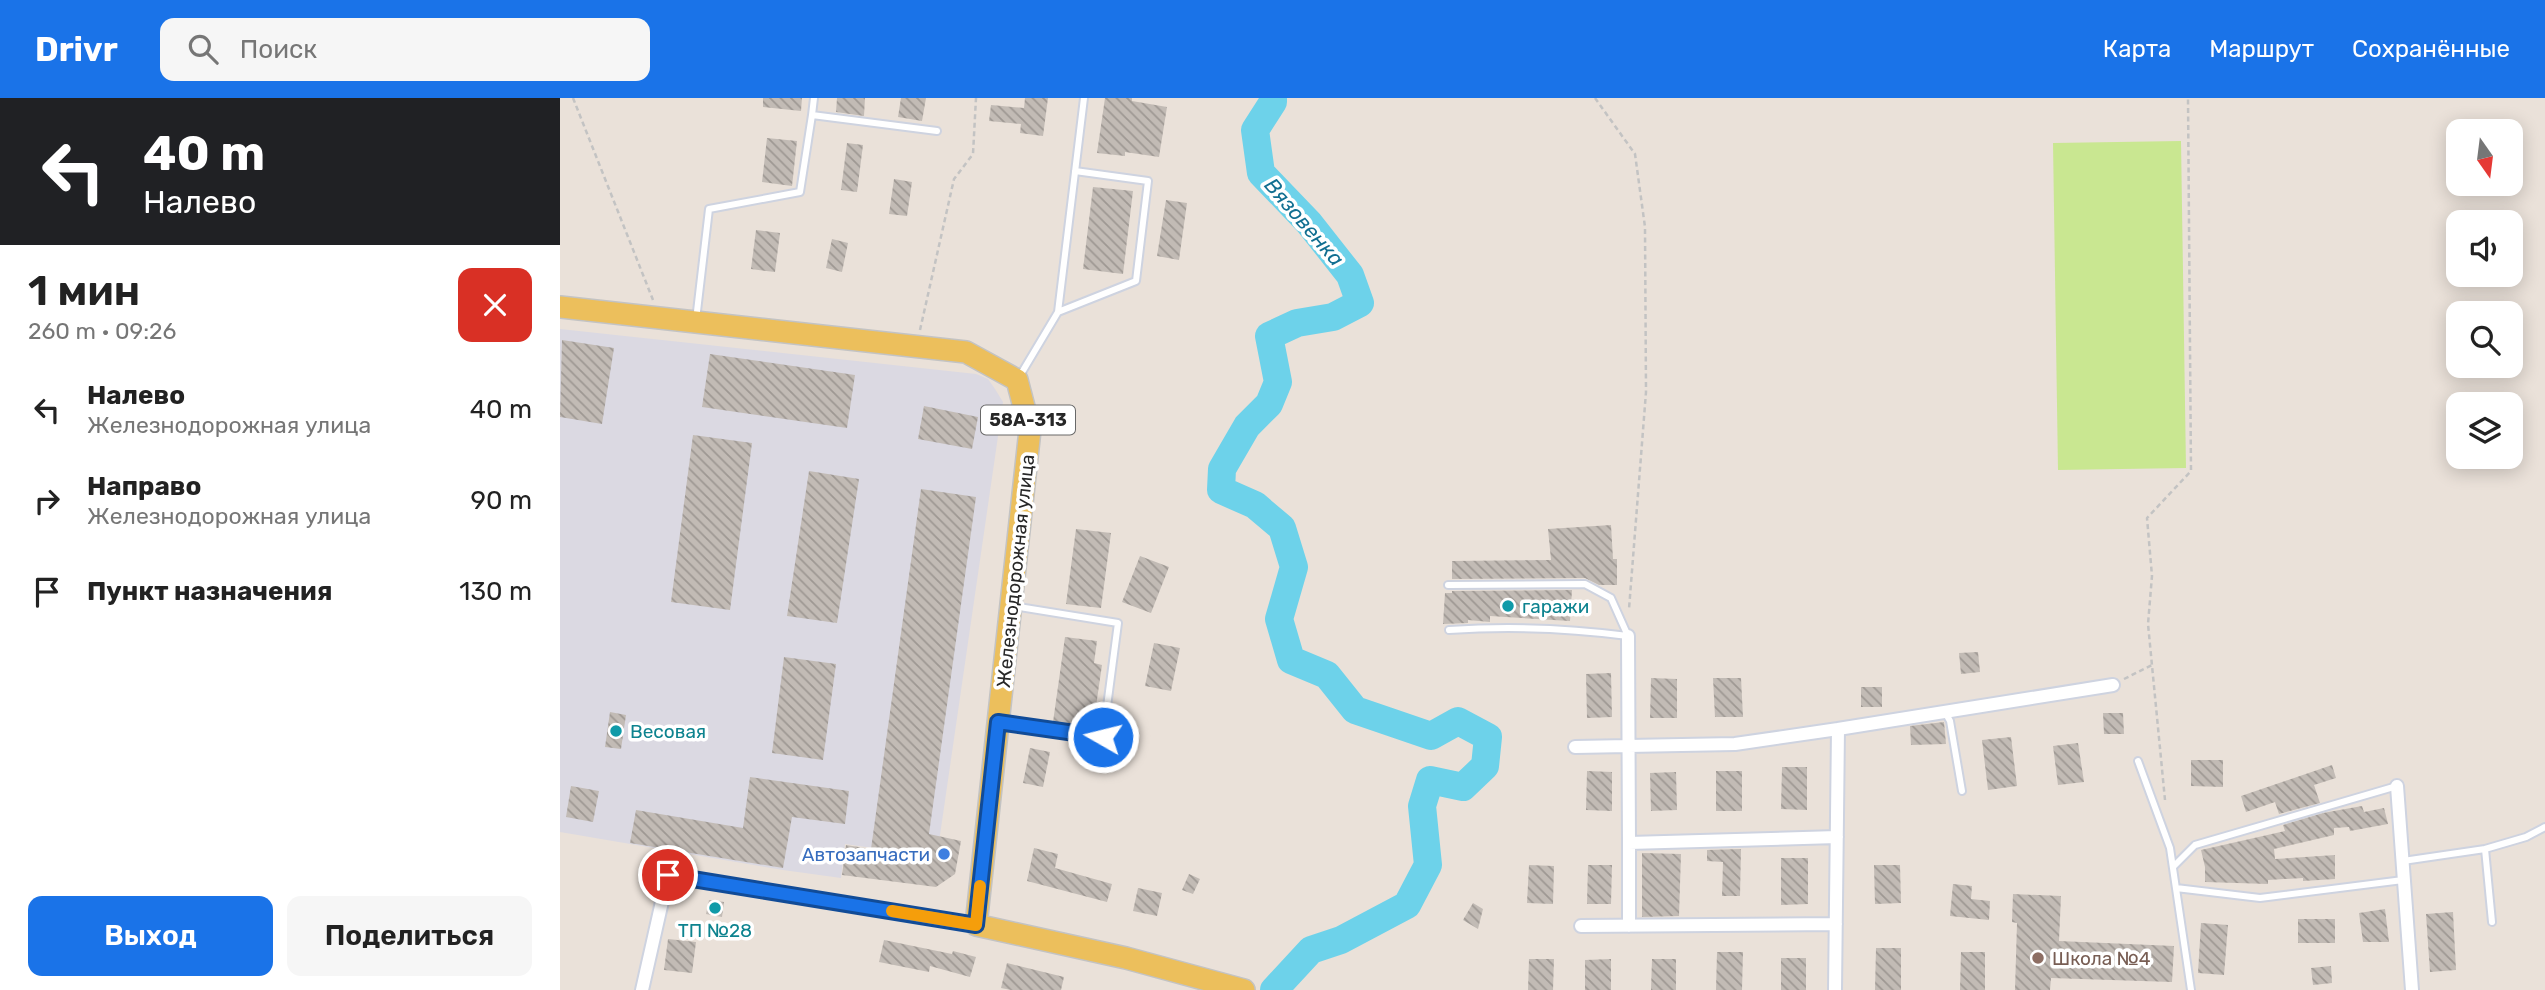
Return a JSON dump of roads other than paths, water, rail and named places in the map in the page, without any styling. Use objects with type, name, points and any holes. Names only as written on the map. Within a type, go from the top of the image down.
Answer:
[{"type":"main road","name":"58А-313","points":[[560,307],[966,352],[1017,380]]},
{"type":"main road","name":"Железнодорожная улица","points":[[976,925],[1030,430],[1017,380]]},
{"type":"main road","points":[[976,925],[1126,958],[1244,990]]},
{"type":"street","points":[[1628,636],[1629,926]]},
{"type":"street","points":[[1575,747],[1735,744],[2113,685]]},
{"type":"street","points":[[1835,990],[1839,729]]},
{"type":"street","points":[[2397,786],[2412,990]]},
{"type":"street","points":[[1629,843],[1837,837]]},
{"type":"street","points":[[642,990],[668,875],[976,925]]},
{"type":"street","points":[[1581,926],[1836,924]]},
{"type":"lane","points":[[695,322],[709,209],[800,192],[814,98]]},
{"type":"lane","points":[[1017,380],[1058,312],[1084,98]]},
{"type":"lane","points":[[812,115],[937,131]]},
{"type":"lane","points":[[1058,312],[1136,281],[1148,181],[1075,171]]},
{"type":"lane","points":[[1448,585],[1585,584],[1611,598],[1628,636]]},
{"type":"lane","points":[[998,722],[1103,737],[1118,623],[1011,606]]},
{"type":"lane","points":[[1449,630],[1528,627],[1628,636]]},
{"type":"lane","points":[[1945,712],[1950,721],[1962,791]]},
{"type":"lane","points":[[2138,761],[2170,848],[2191,990]]},
{"type":"lane","points":[[2173,867],[2195,845],[2397,786]]},
{"type":"lane","points":[[2403,862],[2485,849],[2526,837],[2545,827]]},
{"type":"lane","points":[[2485,849],[2492,922]]},
{"type":"lane","points":[[2176,888],[2260,898],[2404,880]]},
{"type":"waterway","name":"Вязовенка","points":[[1273,98],[1255,130],[1261,173],[1309,223],[1350,275],[1360,303],[1333,317],[1297,323],[1269,336],[1278,382],[1269,404],[1247,426],[1222,469],[1221,490],[1255,505],[1282,528],[1294,567],[1279,619],[1291,660],[1327,675],[1355,710],[1431,736],[1458,721],[1488,737],[1485,766],[1463,787],[1430,780],[1422,806],[1428,865],[1407,905],[1341,940],[1311,950],[1274,990]]},
{"type":"place","name":"гаражи","points":[[1508,606]]},
{"type":"place","name":"Весовая","points":[[616,731]]},
{"type":"place","name":"Автозапчасти","points":[[944,854]]},
{"type":"place","name":"ТП №28","points":[[715,908]]},
{"type":"place","name":"Школа №4","points":[[2038,958]]}]
